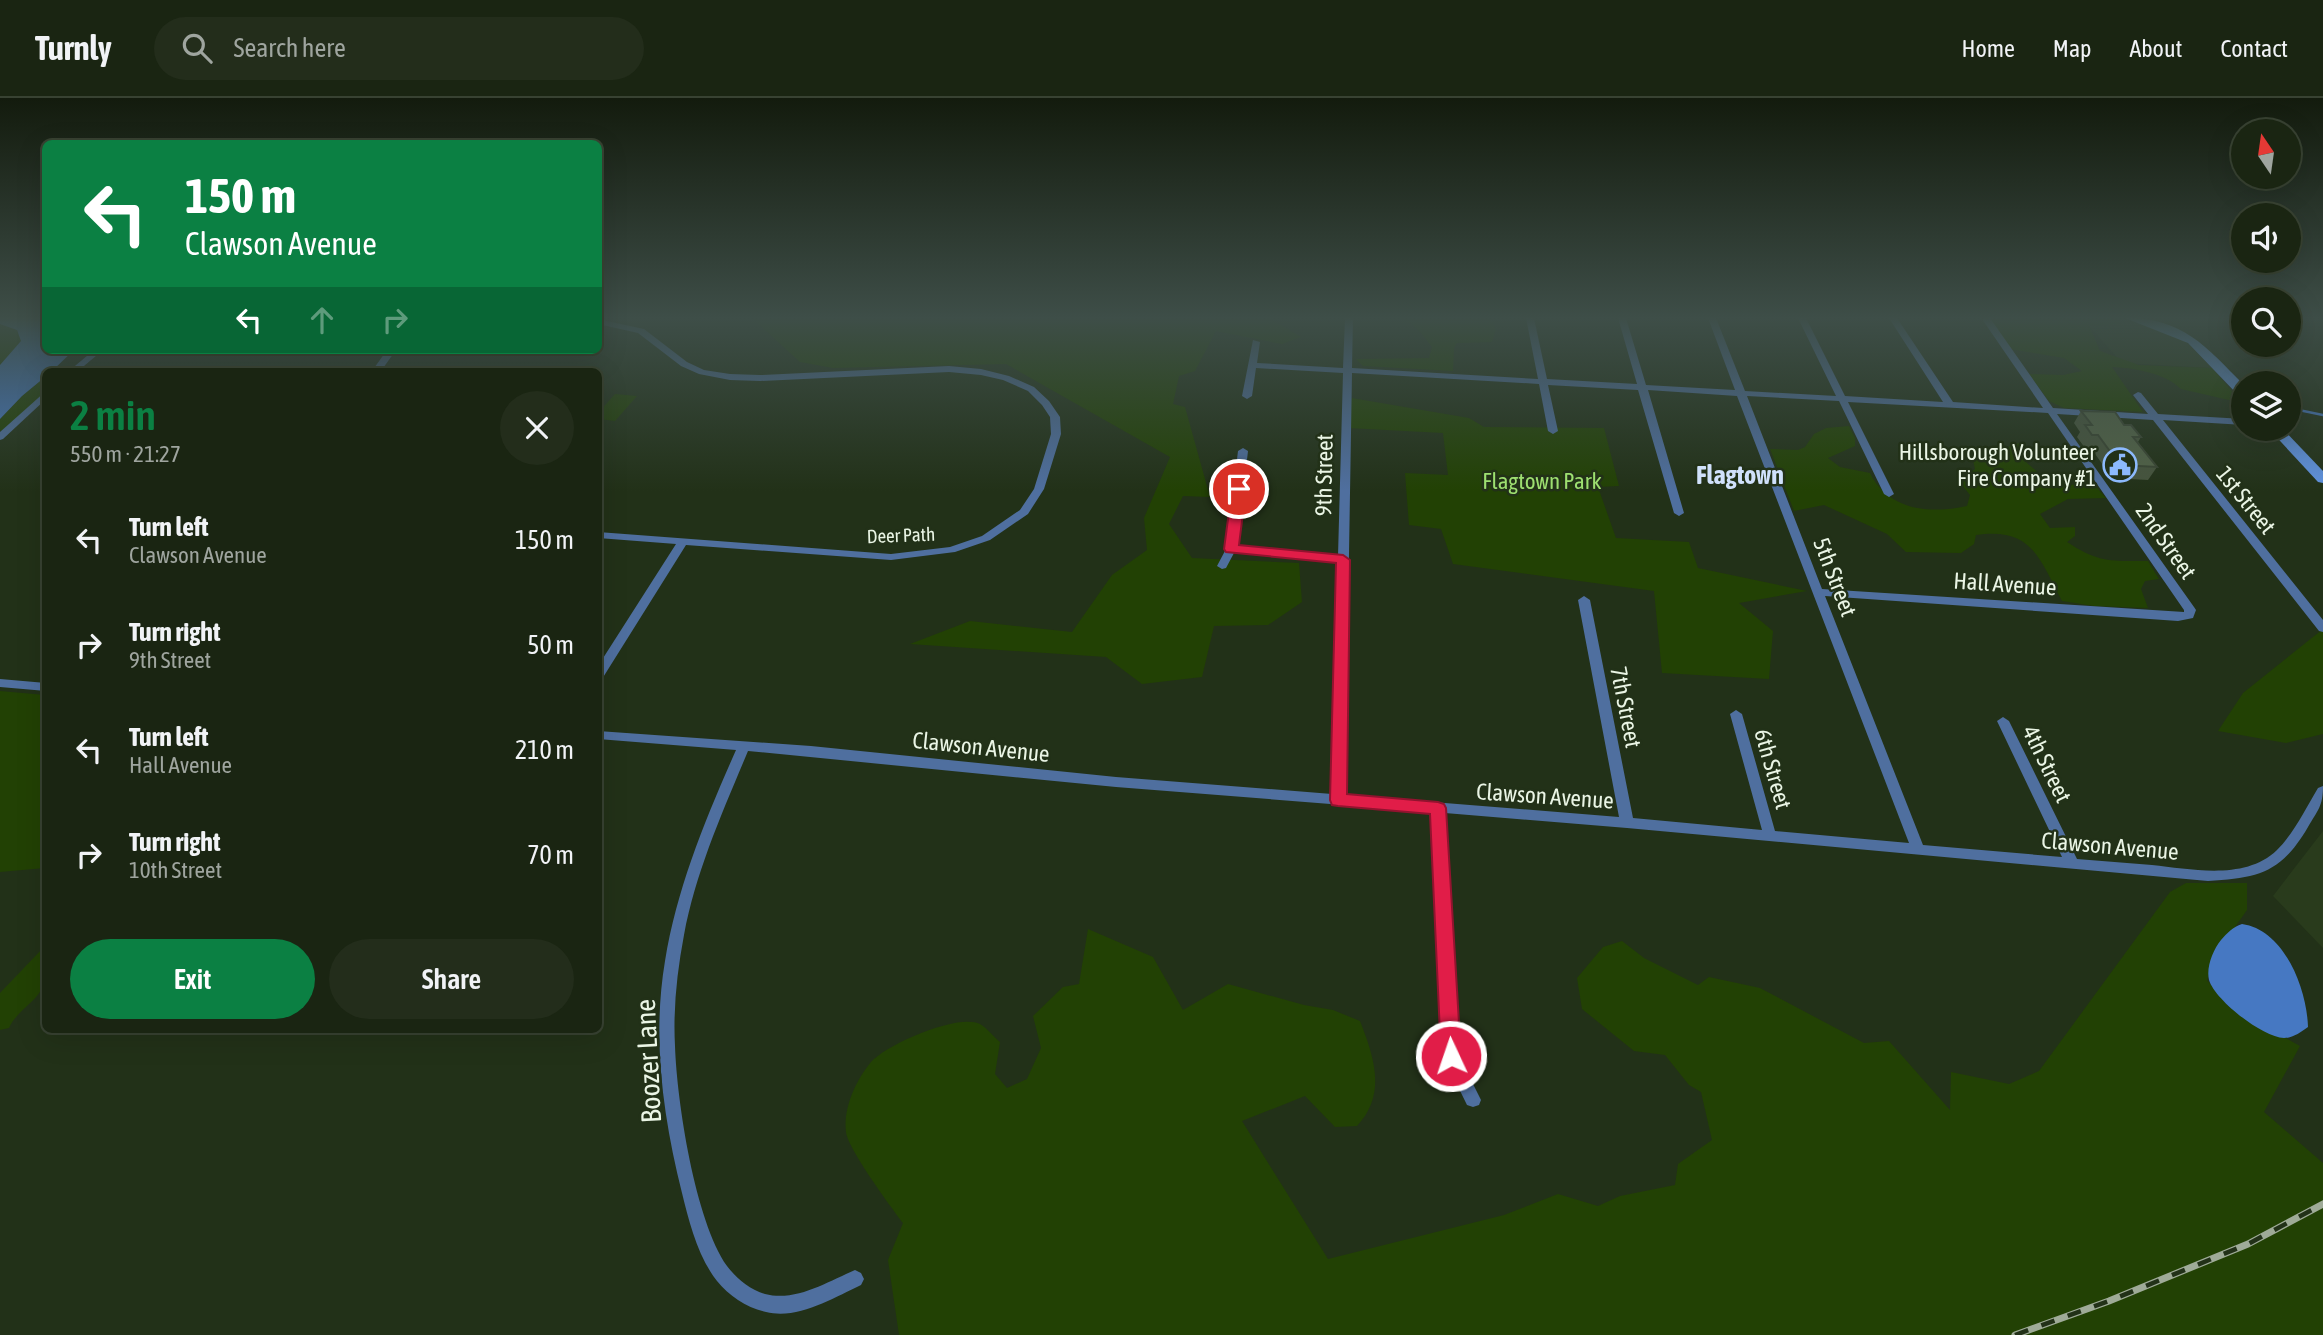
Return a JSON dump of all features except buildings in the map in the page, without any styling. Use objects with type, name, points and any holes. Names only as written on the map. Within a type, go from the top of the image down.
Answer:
[{"type":"street","name":"Deer Path","points":[[723,376],[760,379],[822,376]]},
{"type":"street","name":"Deer Path","points":[[602,535],[891,557],[932,554],[966,545],[1002,529],[1032,502],[1054,442],[1055,417],[1046,403],[1031,389],[998,376]]},
{"type":"street","points":[[1247,396],[1251,376]]},
{"type":"street","name":"9th Street","points":[[1338,800],[1346,376]]},
{"type":"street","points":[[1431,376],[2231,421]]},
{"type":"street","points":[[1542,376],[1553,431]]},
{"type":"street","points":[[1638,376],[1679,513]]},
{"type":"street","name":"5th Street","points":[[1735,376],[1918,850]]},
{"type":"street","points":[[1830,376],[1889,494]]},
{"type":"street","points":[[1931,376],[1950,405]]},
{"type":"street","name":"2nd Street","points":[[2026,376],[2190,610],[2189,615]]},
{"type":"street","name":"1st Street","points":[[2138,396],[2323,628]]},
{"type":"street","points":[[0,437],[42,398]]},
{"type":"street","points":[[2287,441],[2323,479]]},
{"type":"street","points":[[1222,566],[1231,549],[1242,451]]},
{"type":"street","points":[[602,670],[683,541]]},
{"type":"street","points":[[1231,549],[1343,560]]},
{"type":"street","name":"Hall Avenue","points":[[1819,592],[2178,617],[2189,615]]},
{"type":"street","name":"7th Street","points":[[1584,600],[1627,823]]},
{"type":"street","points":[[0,683],[42,687]]},
{"type":"street","name":"6th Street","points":[[1736,715],[1770,836]]},
{"type":"street","name":"4th Street","points":[[2003,720],[2073,864]]},
{"type":"street","name":"Clawson Avenue","points":[[602,735],[2208,876],[2254,872],[2274,863],[2300,829],[2323,791]]},
{"type":"street","name":"Boozer Lane","points":[[744,746],[693,869],[672,960],[668,1070],[678,1139],[706,1241],[721,1271],[737,1288],[751,1298],[769,1304],[793,1304],[855,1279]]},
{"type":"street","points":[[1438,808],[1451,1056],[1473,1100]]},
{"type":"shaded area","points":[[2323,831],[2323,948],[2273,896]]},
{"type":"green space","points":[[1027,376],[1180,376],[1173,404],[1185,407],[1210,497],[1183,496],[1169,524],[1192,558],[1299,563],[1302,602],[1268,625],[1214,626],[1202,677],[1142,684],[1106,657],[910,644],[970,621],[1072,632],[1112,575],[1147,550],[1144,518],[1170,457]]},
{"type":"green space","points":[[2030,376],[2118,376],[2143,412],[2064,408],[2049,401]]},
{"type":"green space","points":[[2159,376],[2219,376],[2231,390],[2231,400],[2181,389]]},
{"type":"green space","points":[[42,379],[42,398],[9,428],[0,431],[0,419]]},
{"type":"green space","points":[[615,394],[637,396],[615,421],[602,419],[602,409]]},
{"type":"green space","name":"Flagtown Park","points":[[1346,397],[1469,418],[1484,427],[1604,428],[1619,486],[1598,487],[1616,538],[1689,542],[1698,568],[1807,591],[1739,603],[1773,631],[1769,679],[1662,673],[1654,591],[1453,564],[1441,529],[1409,525],[1405,473],[1448,475],[1443,433],[1348,428]]},
{"type":"green space","points":[[1849,426],[1855,438],[1855,446],[1828,458],[1840,467],[1870,473],[1888,495],[1912,507],[1939,510],[1967,506],[1970,495],[1959,481],[1975,469],[1972,455],[1978,449],[2003,449],[2019,443],[2027,463],[2056,488],[2091,481],[2106,498],[2068,499],[2040,514],[2050,528],[2075,527],[2075,536],[2067,542],[2088,554],[2115,561],[2148,561],[2159,579],[2145,581],[2141,589],[2148,608],[2094,606],[2062,601],[2047,571],[2031,549],[2010,536],[1976,535],[1974,544],[1961,553],[1906,552],[1887,534],[1824,505],[1794,511],[1770,449],[1798,450],[1805,447],[1814,434],[1826,428]]},
{"type":"green space","points":[[2323,629],[2323,734],[2286,743],[2218,731],[2243,693]]},
{"type":"green space","points":[[0,691],[42,695],[42,868],[0,872]]},
{"type":"green space","points":[[2186,883],[2247,883],[2247,910],[2219,950],[2207,980],[2228,1006],[2300,1046],[2264,1112],[2323,1163],[2323,1335],[899,1335],[888,1260],[903,1223],[854,1151],[846,1132],[849,1104],[860,1077],[879,1055],[907,1039],[940,1026],[970,1022],[983,1026],[1000,1042],[995,1074],[1007,1088],[1027,1079],[1041,1048],[1033,1016],[1063,987],[1079,984],[1088,929],[1153,957],[1183,1010],[1228,984],[1304,1005],[1333,1010],[1360,1021],[1370,1048],[1375,1088],[1366,1114],[1357,1126],[1335,1127],[1305,1096],[1242,1121],[1328,1259],[1504,1215],[1558,1194],[1598,1206],[1620,1196],[1675,1185],[1678,1164],[1712,1140],[1701,1092],[1689,1085],[1665,1055],[1634,1051],[1582,1009],[1577,978],[1603,947],[1622,941],[1644,958],[1698,985],[1709,977],[1760,988],[1864,1043],[1889,1041],[1950,1110],[1951,1072],[2009,1084],[2039,1071],[2170,892]]},
{"type":"green space","points":[[42,949],[41,991],[9,1028],[0,1030],[0,993]]},
{"type":"water","points":[[0,376],[42,376],[42,379],[0,419]]},
{"type":"water","points":[[2242,924],[2270,937],[2282,949],[2291,964],[2303,996],[2308,1027],[2294,1036],[2275,1036],[2252,1024],[2220,997],[2209,980],[2209,964],[2215,949],[2228,933]]},
{"type":"waterway","points":[[2301,410],[2323,415]]},
{"type":"railway","points":[[2015,1335],[2109,1301],[2248,1244],[2323,1204]]},
{"type":"place","name":"Hillsborough Volunteer Fire Company #1","points":[[2120,465]]},
{"type":"district","name":"Flagtown","points":[[1740,475]]},
{"type":"route","points":[[1239,489],[1231,549],[1343,560],[1338,800],[1438,808],[1451,1056]]}]
